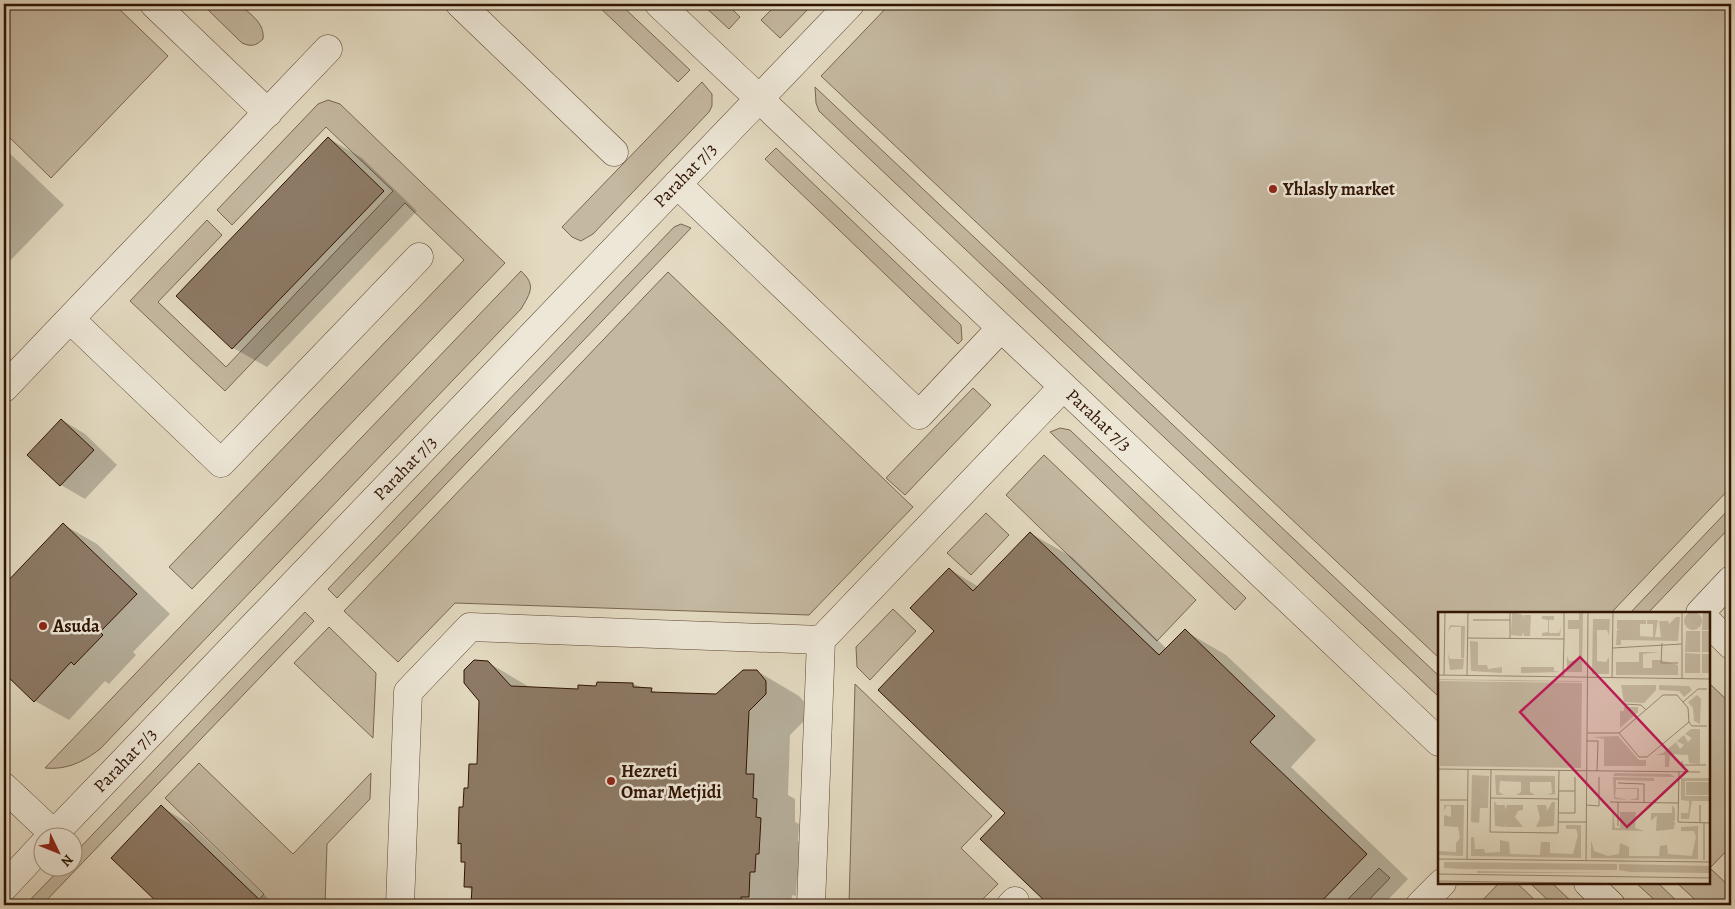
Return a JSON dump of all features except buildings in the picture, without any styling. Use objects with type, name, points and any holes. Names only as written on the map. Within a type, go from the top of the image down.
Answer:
[{"type":"street","points":[[154,4],[268,113]]},
{"type":"street","points":[[460,4],[614,152]]},
{"type":"street","name":"Parahat 7/3","points":[[659,4],[1438,741]]},
{"type":"street","name":"Parahat 7/3","points":[[61,826],[850,4]]},
{"type":"street","points":[[4,388],[328,49]]},
{"type":"street","points":[[677,184],[919,415],[1001,328]]},
{"type":"street","points":[[70,319],[221,463],[419,257]]},
{"type":"street","points":[[810,905],[821,640],[1063,387]]},
{"type":"street","points":[[1701,612],[1731,580]]},
{"type":"street","points":[[1710,624],[1731,645]]},
{"type":"street","points":[[400,905],[408,692],[470,627],[821,640]]},
{"type":"street","points":[[4,787],[38,826]]},
{"type":"street","name":"Parahat 7/3","points":[[4,887],[32,857]]},
{"type":"street","points":[[1420,905],[1441,884]]},
{"type":"street","points":[[1589,884],[1611,905]]},
{"type":"shaded area","points":[[4,4],[114,4],[168,56],[51,178],[4,132]]},
{"type":"shaded area","points":[[202,4],[239,4],[252,15],[262,28],[263,39],[253,45],[242,43]]},
{"type":"shaded area","points":[[596,4],[620,4],[690,70],[678,82]]},
{"type":"shaded area","points":[[702,4],[727,4],[740,17],[729,29]]},
{"type":"shaded area","points":[[777,4],[813,4],[780,38],[761,20]]},
{"type":"shaded area","points":[[890,4],[1731,4],[1731,487],[1612,612],[1438,612],[1438,657],[821,76]]},
{"type":"shaded area","points":[[702,82],[712,94],[712,106],[709,112],[593,234],[581,241],[572,237],[562,227]]},
{"type":"shaded area","points":[[815,87],[1438,675],[1438,696],[819,111],[816,103]]},
{"type":"shaded area","points":[[328,100],[340,104],[505,263],[192,589],[169,567],[464,260],[405,203],[225,391],[130,301],[207,220],[222,235],[158,302],[226,367],[393,191],[326,127],[232,225],[217,210],[318,104]]},
{"type":"shaded area","points":[[776,148],[961,325],[962,340],[958,344],[765,159]]},
{"type":"shaded area","points":[[681,224],[691,228],[337,598],[328,589],[674,227]]},
{"type":"shaded area","points":[[521,271],[529,280],[530,289],[521,309],[100,749],[74,764],[60,768],[45,768]]},
{"type":"shaded area","points":[[668,272],[913,507],[809,615],[455,603],[398,662],[344,611]]},
{"type":"shaded area","points":[[973,388],[991,405],[905,495],[886,478]]},
{"type":"shaded area","points":[[1060,428],[1070,430],[1246,598],[1235,610],[1050,432]]},
{"type":"shaded area","points":[[1044,455],[1196,600],[1157,641],[1006,495]]},
{"type":"shaded area","points":[[1731,507],[1731,526],[1649,612],[1631,612]]},
{"type":"shaded area","points":[[986,513],[1009,535],[971,575],[947,553]]},
{"type":"shaded area","points":[[893,609],[916,631],[870,680],[857,667],[856,647]]},
{"type":"shaded area","points":[[305,612],[314,621],[82,863],[82,846]]},
{"type":"shaded area","points":[[329,627],[376,673],[373,738],[294,663]]},
{"type":"shaded area","points":[[855,684],[992,816],[961,848],[998,884],[977,905],[849,905]]},
{"type":"shaded area","points":[[1710,684],[1731,704],[1731,846],[1710,868]]},
{"type":"shaded area","points":[[199,763],[293,854],[371,773],[370,799],[327,844],[325,905],[254,905],[264,894],[165,798]]},
{"type":"shaded area","points":[[1379,868],[1390,878],[1364,905],[1342,905]]},
{"type":"shaded area","points":[[1710,868],[1731,888],[1731,905],[1701,905],[1678,884],[1710,884]]},
{"type":"shaded area","points":[[53,876],[70,876],[42,905],[25,905]]},
{"type":"shaded area","points":[[1498,884],[1518,884],[1540,905],[1478,905]]},
{"type":"shaded area","points":[[1531,884],[1553,884],[1575,905],[1553,905]]},
{"type":"shaded area","points":[[1637,884],[1659,884],[1681,905],[1660,905]]},
{"type":"place","name":"Yhlasly market","points":[[1273,189]]},
{"type":"place","name":"Asuda","points":[[43,626]]},
{"type":"place","name":"Hezreti Omar Metjidi","points":[[611,781]]}]
